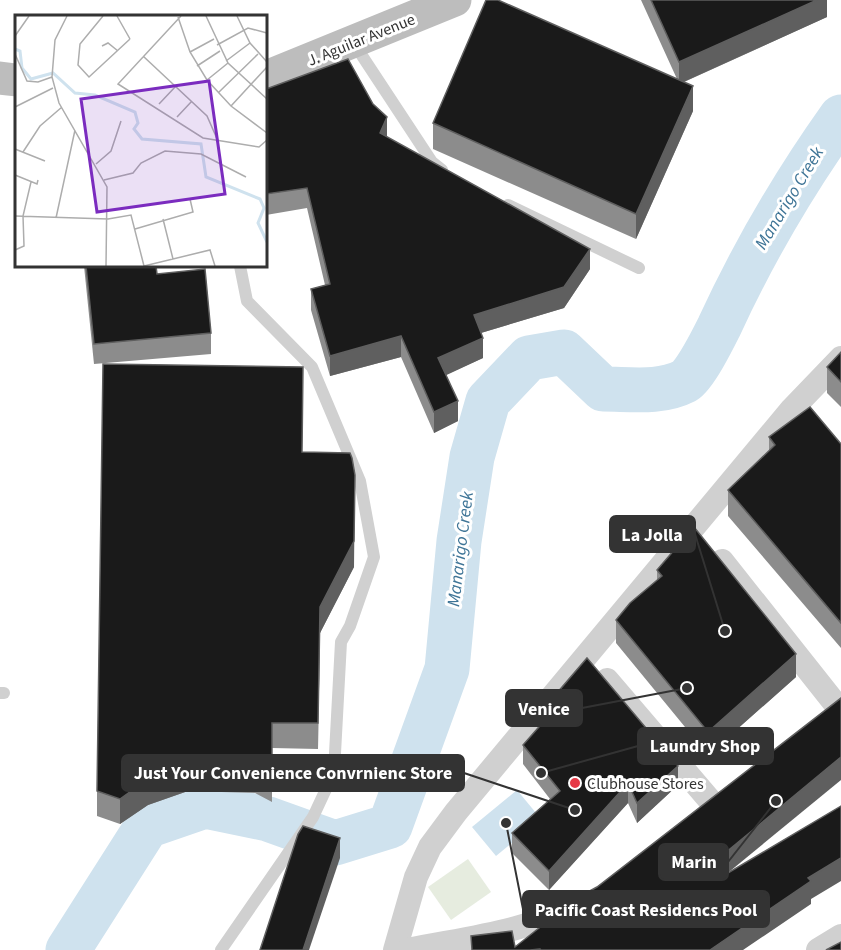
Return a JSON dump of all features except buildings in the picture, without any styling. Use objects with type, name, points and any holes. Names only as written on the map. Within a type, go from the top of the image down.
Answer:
[{"type":"main road","name":"J. Aguilar Avenue","points":[[267,77],[455,0]]},
{"type":"main road","points":[[0,78],[15,80]]},
{"type":"street","points":[[395,950],[416,877],[430,847],[456,812],[792,409],[841,358]]},
{"type":"street","points":[[722,561],[833,709]]},
{"type":"street","points":[[608,680],[713,803]]},
{"type":"street","points":[[408,950],[502,931],[555,917],[597,891]]},
{"type":"street","points":[[818,950],[841,936]]},
{"type":"lane","points":[[353,42],[432,162],[452,177]]},
{"type":"lane","points":[[497,200],[639,268]]},
{"type":"lane","points":[[221,950],[313,818],[334,772],[341,642],[350,626],[374,557],[360,481],[312,366],[247,301],[240,267]]},
{"type":"shaded area","points":[[468,859],[491,892],[451,920],[428,887]]},
{"type":"water","points":[[517,790],[541,819],[496,856],[472,827]]},
{"type":"waterway","name":"Manarigo Creek","points":[[68,950],[147,826],[205,806],[268,819],[335,843],[390,826],[447,669],[459,541],[472,457],[488,401],[529,358],[564,352],[603,389],[655,389],[685,381],[694,372],[708,348],[775,219],[841,117]]},
{"type":"place","name":"La Jolla","points":[[725,631]]},
{"type":"place","name":"Venice","points":[[687,688]]},
{"type":"place","name":"Laundry Shop","points":[[541,773]]},
{"type":"place","name":"Clubhouse Stores","points":[[575,783]]},
{"type":"place","name":"Marin","points":[[776,801]]},
{"type":"place","name":"Just Your Convenience Convrnienc Store","points":[[575,810]]},
{"type":"place","name":"Pacific Coast Residencs Pool","points":[[506,823]]}]
